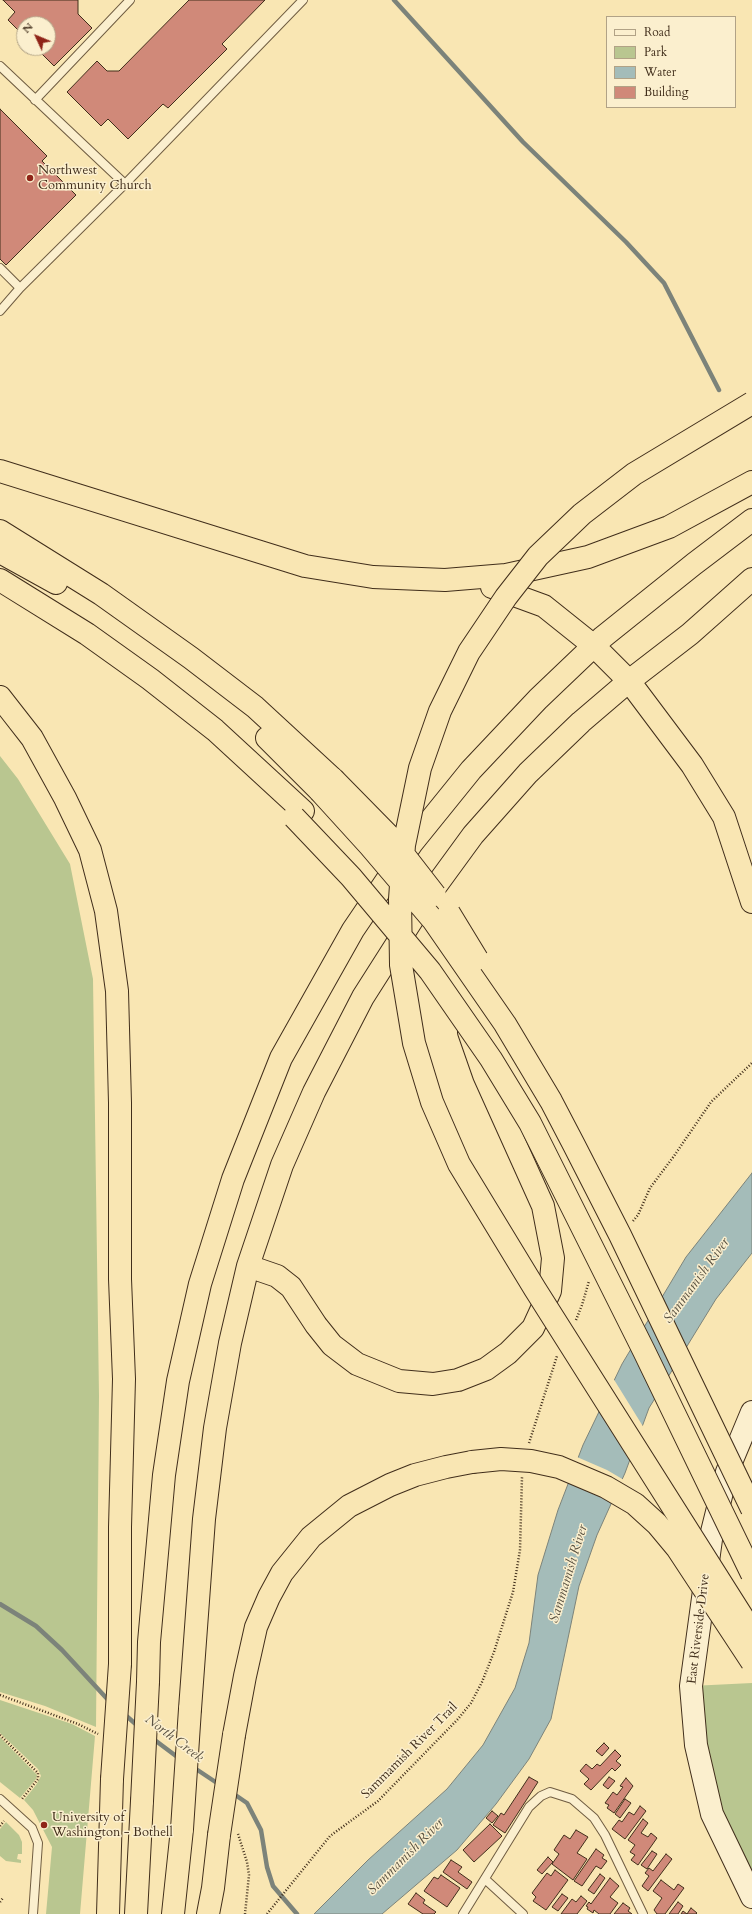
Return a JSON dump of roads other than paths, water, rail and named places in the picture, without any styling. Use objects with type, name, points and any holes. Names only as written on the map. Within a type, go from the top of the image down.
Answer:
[{"type":"highway","points":[[752,403],[634,474],[582,514],[538,556],[506,596],[469,652],[440,711],[422,761],[404,845],[400,899],[402,965],[414,1043],[432,1102],[459,1164],[531,1282],[752,1632]]},
{"type":"highway","points":[[0,471],[306,566],[373,577],[445,580],[489,586],[544,606],[594,646],[628,681],[692,765],[724,817],[752,902]]},
{"type":"highway","points":[[445,580],[506,575],[588,557],[669,527],[752,482]]},
{"type":"highway","points":[[136,1914],[149,1642],[164,1475],[178,1381],[200,1284],[233,1179],[281,1058],[353,930],[412,843],[471,770],[538,699],[594,646],[694,564],[752,520]]},
{"type":"highway","points":[[0,531],[101,594],[191,658],[255,707],[326,785],[370,846],[433,920],[505,1024],[551,1101],[623,1242],[752,1509]]},
{"type":"highway","points":[[0,540],[66,573]]},
{"type":"highway","points":[[0,552],[116,620],[181,667],[390,837],[449,913],[542,1065],[593,1159],[752,1486]]},
{"type":"highway","points":[[173,1914],[182,1829],[204,1518],[215,1428],[230,1343],[248,1266],[282,1165],[314,1092],[363,997],[419,909],[473,835],[528,773],[581,722],[628,681],[690,634],[752,579]]},
{"type":"highway","points":[[0,580],[87,634],[150,679],[215,730],[298,814],[430,971],[491,1059],[530,1123],[644,1351],[752,1574]]},
{"type":"highway","points":[[0,595],[113,666],[203,734],[298,814],[373,883],[421,940],[506,1058],[577,1183],[657,1346],[752,1548]]},
{"type":"highway","points":[[0,697],[32,738],[65,798],[90,850],[106,911],[118,991],[120,1103],[120,1279],[124,1379],[120,1527],[120,1664],[112,1780],[108,1914]]},
{"type":"highway","points":[[248,1266],[277,1276],[291,1287],[316,1326],[332,1345],[357,1364],[400,1381],[433,1384],[458,1380],[486,1369],[508,1353],[533,1328],[550,1291],[553,1258],[543,1206],[484,1075],[464,1018]]},
{"type":"highway","points":[[208,1914],[213,1888],[219,1835],[234,1735],[256,1627],[269,1597],[282,1573],[306,1542],[349,1506],[390,1485],[421,1474],[472,1462],[501,1459],[523,1460],[559,1467],[606,1487],[635,1504],[657,1524],[678,1548],[752,1662]]},
{"type":"highway","points":[[96,1914],[110,1833]]},
{"type":"main road","name":"East Riverside Drive","points":[[752,1412],[727,1472],[712,1532],[691,1686],[696,1745],[712,1814],[752,1897]]},
{"type":"lane","points":[[35,100],[130,0]]},
{"type":"lane","points":[[0,311],[20,288],[125,184],[303,0]]},
{"type":"lane","points":[[0,66],[125,184]]},
{"type":"lane","points":[[0,268],[20,288]]},
{"type":"lane","points":[[463,1914],[529,1807],[541,1796],[550,1792],[572,1799],[594,1818],[605,1835],[643,1914]]},
{"type":"lane","points":[[0,1799],[32,1828],[38,1843],[33,1914]]},
{"type":"lane","points":[[485,1879],[523,1914]]},
{"type":"water","name":"Sammamish River","points":[[752,1173],[752,1253],[716,1299],[649,1408],[625,1473],[597,1535],[579,1586],[551,1719],[529,1759],[496,1804],[457,1850],[382,1914],[314,1914],[368,1860],[447,1789],[483,1745],[515,1688],[529,1643],[538,1575],[558,1510],[583,1445],[622,1364],[686,1257]]},
{"type":"waterway","points":[[394,0],[523,142],[626,242],[664,283],[719,390]]},
{"type":"waterway","name":"North Creek","points":[[0,1604],[36,1626],[62,1650],[110,1702]]},
{"type":"waterway","name":"North Creek","points":[[123,1713],[139,1727]]},
{"type":"waterway","name":"North Creek","points":[[152,1738],[180,1759]]},
{"type":"waterway","name":"North Creek","points":[[193,1767],[220,1785]]},
{"type":"waterway","name":"North Creek","points":[[231,1792],[247,1803],[261,1830],[267,1867],[273,1886],[297,1914]]},
{"type":"place","name":"Northwest Community Church","points":[[30,178]]},
{"type":"place","name":"University of Washington - Bothell","points":[[44,1825]]}]
